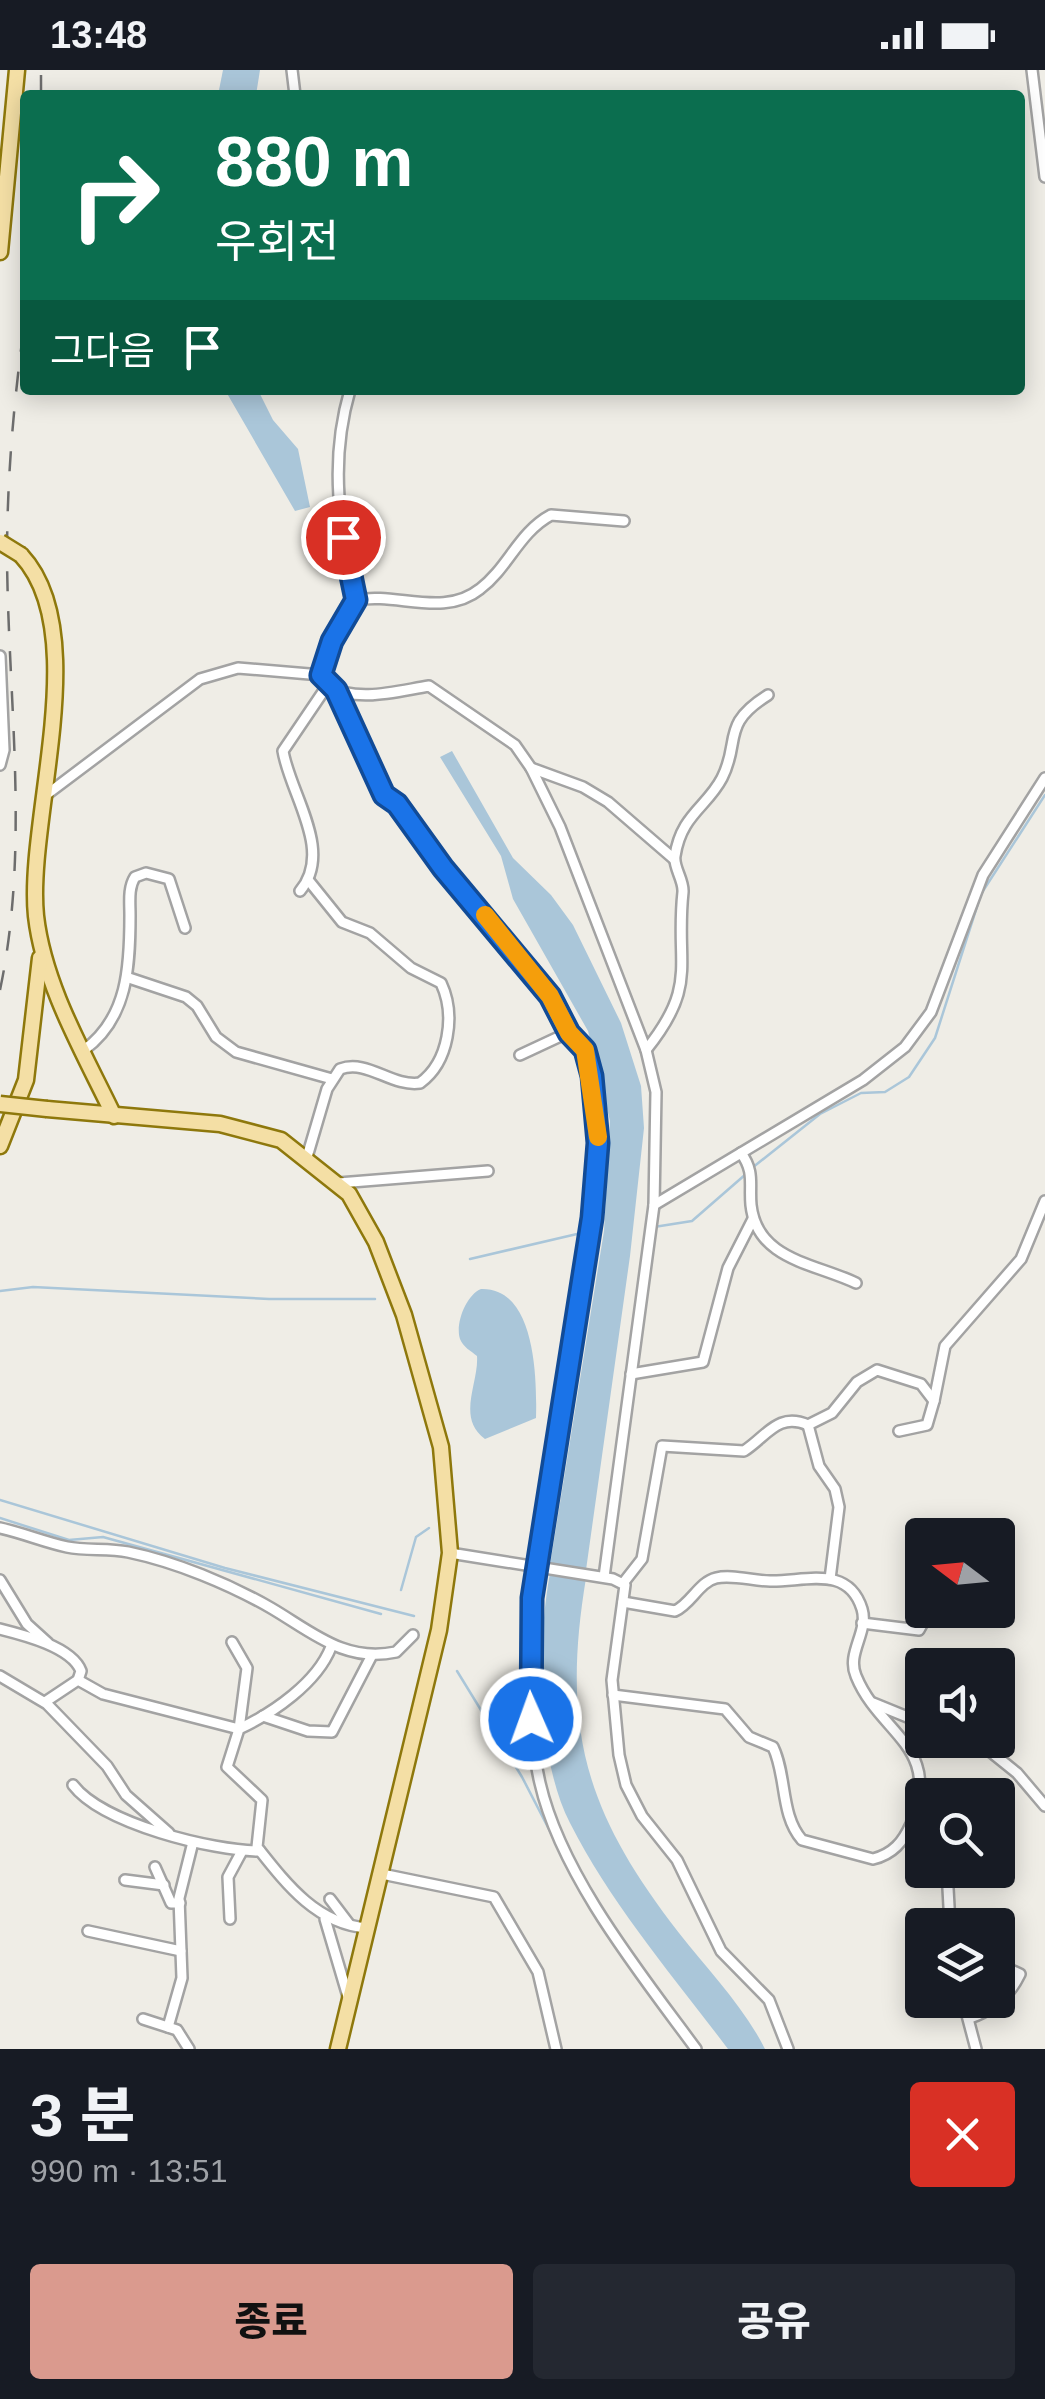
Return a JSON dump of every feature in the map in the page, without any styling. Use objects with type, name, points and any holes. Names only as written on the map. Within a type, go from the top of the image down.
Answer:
[{"type":"main road","points":[[0,252],[17,70]]},
{"type":"main road","points":[[0,542],[21,556],[40,587],[50,620],[53,719],[35,890],[41,945],[26,1080],[0,1146]]},
{"type":"main road","points":[[41,945],[114,1116]]},
{"type":"main road","points":[[0,1104],[255,1130],[308,1157],[339,1183],[376,1242],[404,1315],[441,1447],[450,1553],[439,1630],[382,1874],[359,1927],[338,2049]]},
{"type":"street","points":[[1032,70],[1045,178]]},
{"type":"street","points":[[321,675],[332,641],[356,600],[339,516],[336,470],[349,395]]},
{"type":"street","points":[[356,600],[371,597],[423,605],[461,597],[479,591],[524,536],[551,515],[624,521]]},
{"type":"street","points":[[0,656],[4,750],[0,765]]},
{"type":"street","points":[[46,795],[200,679],[238,668],[321,675],[384,795],[397,804],[443,868],[537,979],[569,1033],[585,1050],[592,1076],[598,1143],[590,1234],[539,1567],[528,1692],[540,1783],[550,1820],[610,1925],[696,2049]]},
{"type":"street","points":[[331,688],[384,694],[429,686],[515,746],[531,768],[560,827],[646,1050],[657,1108],[654,1205],[604,1577]]},
{"type":"street","points":[[300,891],[308,881],[314,846],[283,751],[331,688]]},
{"type":"street","points":[[674,859],[688,819],[722,778],[735,728],[754,703],[768,694]]},
{"type":"street","points":[[531,768],[583,786],[608,802],[674,859],[683,891],[681,995],[674,1012],[646,1050]]},
{"type":"street","points":[[654,1205],[881,1068],[914,1037],[939,994],[960,928],[983,875],[1045,778]]},
{"type":"street","points":[[84,1050],[112,1022],[129,978],[130,898],[136,877],[146,873],[169,878],[185,928]]},
{"type":"street","points":[[308,881],[332,915],[370,933],[411,968],[434,977],[448,996],[449,1018],[440,1062],[420,1083],[399,1083],[356,1066],[340,1069],[332,1079],[308,1157]]},
{"type":"street","points":[[129,978],[186,997],[197,1006],[216,1037],[236,1052],[332,1079]]},
{"type":"street","points":[[520,1055],[569,1033]]},
{"type":"street","points":[[631,1374],[703,1362],[728,1268],[754,1219],[754,1178],[741,1154]]},
{"type":"street","points":[[339,1183],[488,1171]]},
{"type":"street","points":[[899,1431],[927,1425],[945,1346],[1021,1259],[1045,1202]]},
{"type":"street","points":[[754,1219],[772,1249],[856,1283]]},
{"type":"street","points":[[788,2049],[769,2000],[721,1952],[676,1860],[632,1797],[619,1756],[613,1695],[624,1582],[642,1559],[659,1448],[737,1452],[748,1449],[778,1422],[808,1425],[832,1413],[858,1382],[877,1370],[921,1384],[934,1401]]},
{"type":"street","points":[[808,1425],[819,1466],[835,1489],[840,1507],[830,1579]]},
{"type":"street","points":[[0,1528],[71,1548],[130,1553],[176,1565],[272,1609],[297,1626],[310,1628],[331,1647],[372,1656],[396,1652],[413,1635]]},
{"type":"street","points":[[450,1553],[624,1582]]},
{"type":"street","points":[[623,1602],[676,1611],[713,1578],[830,1579],[849,1588],[864,1614],[852,1661],[871,1702],[916,1758],[919,1778]]},
{"type":"street","points":[[0,1580],[27,1624],[54,1649]]},
{"type":"street","points":[[862,1623],[920,1628]]},
{"type":"street","points":[[0,1629],[78,1662],[82,1672],[78,1680],[45,1702]]},
{"type":"street","points":[[232,1642],[247,1668],[239,1729],[227,1766],[262,1800],[260,1852]]},
{"type":"street","points":[[78,1680],[103,1694],[239,1729],[263,1716],[319,1673],[331,1647]]},
{"type":"street","points":[[263,1716],[308,1731],[332,1732],[372,1656]]},
{"type":"street","points":[[0,1676],[45,1702],[106,1766],[126,1794],[169,1833]]},
{"type":"street","points":[[613,1695],[725,1708],[749,1737],[774,1747],[782,1772],[784,1800],[802,1840],[874,1859],[899,1845],[905,1834]]},
{"type":"street","points":[[871,1702],[905,1716]]},
{"type":"street","points":[[998,1758],[1045,1806]]},
{"type":"street","points":[[73,1784],[120,1816],[193,1842],[260,1852],[325,1919],[349,2000]]},
{"type":"street","points":[[168,2027],[182,1978],[180,1903],[193,1842]]},
{"type":"street","points":[[230,1919],[228,1877],[242,1852]]},
{"type":"street","points":[[154,1867],[171,1903],[180,1903]]},
{"type":"street","points":[[382,1874],[494,1896],[538,1972],[556,2049]]},
{"type":"street","points":[[125,1880],[164,1885]]},
{"type":"street","points":[[330,1899],[359,1927]]},
{"type":"street","points":[[325,1919],[359,1927]]},
{"type":"street","points":[[88,1931],[180,1951]]},
{"type":"street","points":[[143,2018],[185,2037],[188,2049]]},
{"type":"street","points":[[970,2018],[976,2049]]},
{"type":"water","points":[[223,70],[260,70],[257,90],[219,90]]},
{"type":"water","points":[[228,395],[260,395],[273,420],[298,449],[310,507],[295,511]]},
{"type":"water","points":[[452,751],[513,858],[551,895],[573,925],[621,1023],[641,1086],[644,1128],[630,1256],[586,1570],[550,1565],[604,1231],[610,1121],[588,1031],[513,899],[501,856],[440,757]]},
{"type":"water","points":[[481,1289],[499,1292],[513,1303],[523,1319],[534,1360],[536,1401],[536,1418],[485,1439],[476,1431],[470,1411],[477,1356],[463,1344],[459,1333],[466,1304]]},
{"type":"water","points":[[550,1573],[586,1578],[577,1680],[580,1725],[588,1767],[602,1807],[621,1848],[647,1889],[736,2004],[765,2049],[728,2049],[624,1911],[570,1823],[551,1766],[542,1700],[543,1633]]},
{"type":"waterway","points":[[752,1168],[820,1114],[861,1093],[885,1092],[909,1077],[935,1038],[981,894],[1045,795]]},
{"type":"waterway","points":[[654,1227],[692,1221],[746,1174]]},
{"type":"waterway","points":[[470,1259],[577,1234]]},
{"type":"waterway","points":[[0,1291],[33,1287],[269,1299],[375,1299]]},
{"type":"waterway","points":[[0,1500],[225,1568],[414,1616]]},
{"type":"waterway","points":[[0,1518],[69,1540],[103,1537],[381,1614]]},
{"type":"waterway","points":[[401,1590],[416,1537],[429,1528]]},
{"type":"waterway","points":[[457,1671],[522,1777],[584,1897]]},
{"type":"railway","points":[[41,70],[41,90]]},
{"type":"railway","points":[[0,990],[9,936],[16,828],[7,556],[20,360]]},
{"type":"slow traffic","points":[[485,915],[550,996],[569,1033],[585,1050],[597,1108],[598,1137]]},
{"type":"route","points":[[343,537],[356,600],[329,647],[321,675],[327,686],[336,690],[384,795],[397,804],[443,868],[550,996],[569,1033],[585,1050],[592,1076],[598,1143],[592,1218],[532,1598],[528,1692],[531,1719]]}]
